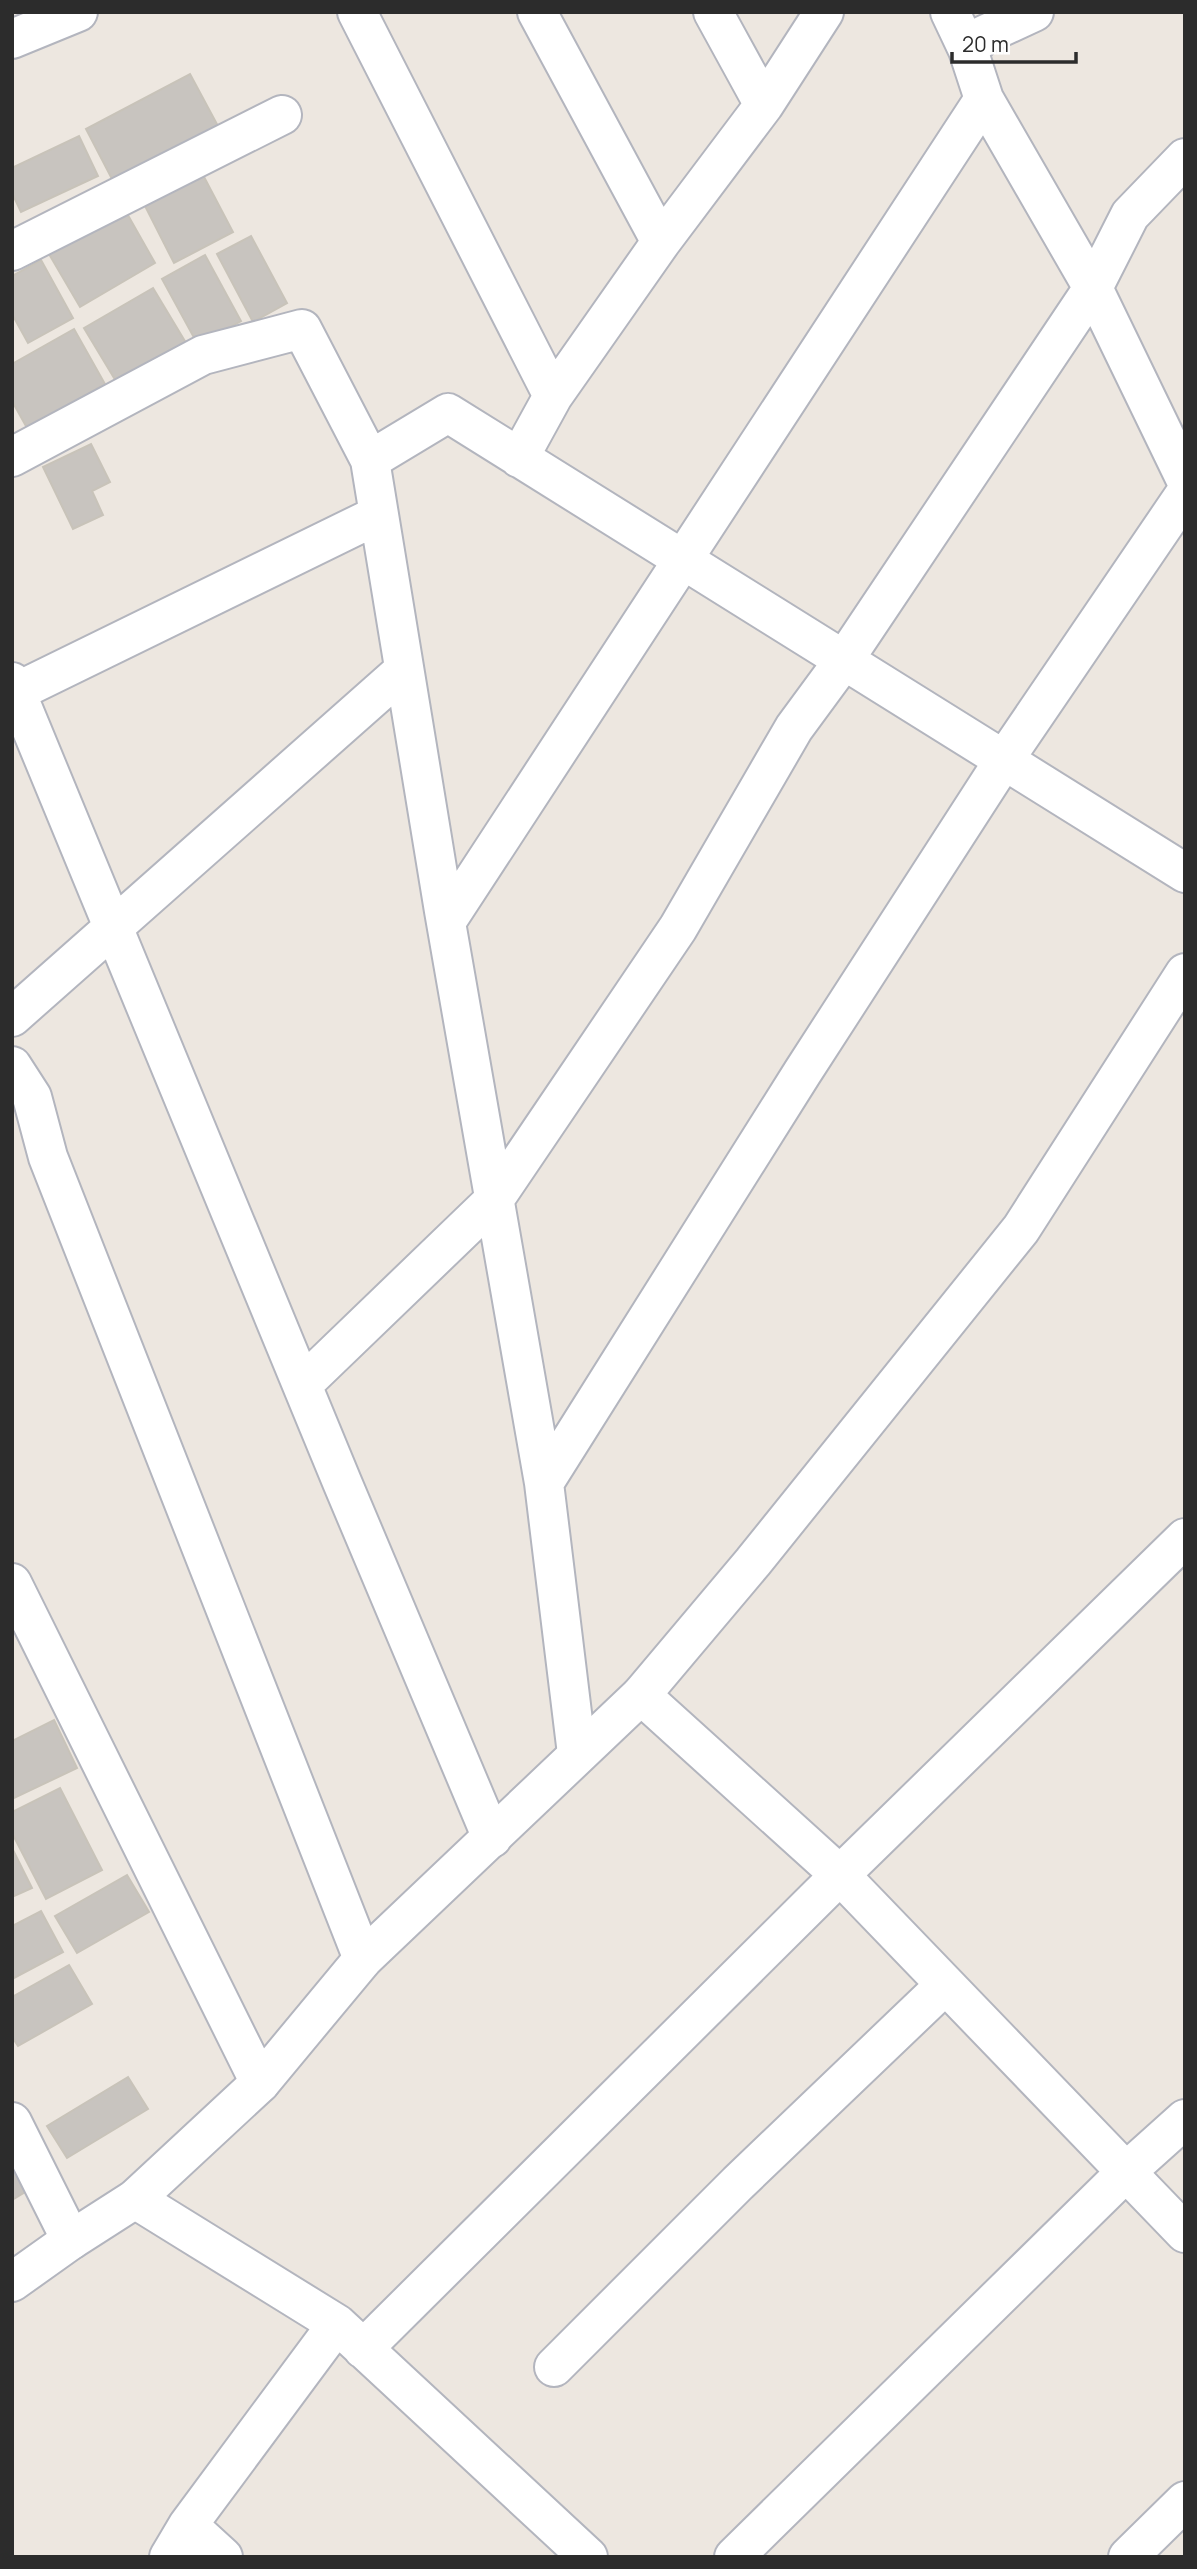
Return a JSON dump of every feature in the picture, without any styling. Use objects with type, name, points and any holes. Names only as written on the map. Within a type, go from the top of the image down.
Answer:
[{"type":"street","points":[[12,39],[78,12]]},
{"type":"street","points":[[358,12],[553,396]]},
{"type":"street","points":[[537,12],[661,242]]},
{"type":"street","points":[[713,12],[764,105]]},
{"type":"street","points":[[519,458],[553,396],[661,242],[764,105],[824,12]]},
{"type":"street","points":[[950,12],[968,50],[984,99],[1093,288],[1185,478]]},
{"type":"street","points":[[968,50],[984,35],[1034,12]]},
{"type":"street","points":[[446,922],[984,99]]},
{"type":"street","points":[[12,251],[282,115]]},
{"type":"street","points":[[302,1385],[495,1200],[678,928],[794,728],[844,660],[1093,288],[1129,215],[1185,158]]},
{"type":"street","points":[[12,457],[203,355],[302,328],[370,460],[446,922],[544,1483],[578,1754]]},
{"type":"street","points":[[370,460],[448,413],[1185,873]]},
{"type":"street","points":[[544,1483],[802,1073],[1004,760],[1185,494]]},
{"type":"street","points":[[378,515],[14,689],[492,1838]]},
{"type":"street","points":[[12,1017],[404,670]]},
{"type":"street","points":[[12,2282],[71,2239],[135,2199],[260,2083],[363,1959],[641,1695],[762,1552],[1021,1229],[1179,997]]},
{"type":"street","points":[[12,1066],[32,1097],[48,1157],[363,1959]]},
{"type":"street","points":[[223,2557],[179,2541],[350,2336],[840,1875],[1185,1538]]},
{"type":"street","points":[[12,1583],[260,2083]]},
{"type":"street","points":[[641,1695],[840,1875],[944,1986],[1185,2233]]},
{"type":"street","points":[[554,2367],[738,2183],[944,1986]]},
{"type":"street","points":[[734,2557],[1127,2171],[1185,2119]]},
{"type":"street","points":[[12,2122],[71,2239]]},
{"type":"street","points":[[135,2199],[350,2336],[588,2557]]},
{"type":"street","points":[[1128,2557],[1185,2501]]},
{"type":"building","points":[[190,74],[218,126],[113,181],[86,129]]},
{"type":"building","points":[[79,136],[98,176],[21,212],[12,193],[12,168]]},
{"type":"building","points":[[203,175],[233,232],[174,263],[145,206]]},
{"type":"building","points":[[125,210],[155,263],[80,307],[49,254]]},
{"type":"building","points":[[251,236],[287,303],[253,322],[217,254]]},
{"type":"building","points":[[205,255],[241,321],[198,345],[162,279]]},
{"type":"building","points":[[41,260],[73,318],[28,343],[12,314],[12,276]]},
{"type":"building","points":[[153,288],[186,343],[117,383],[84,328]]},
{"type":"building","points":[[74,329],[105,384],[27,428],[12,401],[12,364]]},
{"type":"building","points":[[91,444],[110,482],[92,491],[103,515],[73,529],[43,467]]},
{"type":"building","points":[[54,1720],[77,1768],[12,1799],[12,1741]]},
{"type":"building","points":[[60,1788],[102,1870],[46,1899],[12,1833],[12,1812]]},
{"type":"building","points":[[12,1848],[32,1888],[12,1897]]},
{"type":"building","points":[[127,1875],[149,1912],[77,1953],[55,1916]]},
{"type":"building","points":[[41,1911],[63,1952],[12,1979],[12,1926]]},
{"type":"building","points":[[69,1965],[92,2004],[18,2046],[12,2037],[12,1997]]},
{"type":"building","points":[[128,2077],[148,2109],[67,2158],[47,2126]]},
{"type":"building","points":[[12,2167],[27,2191],[12,2200]]}]
